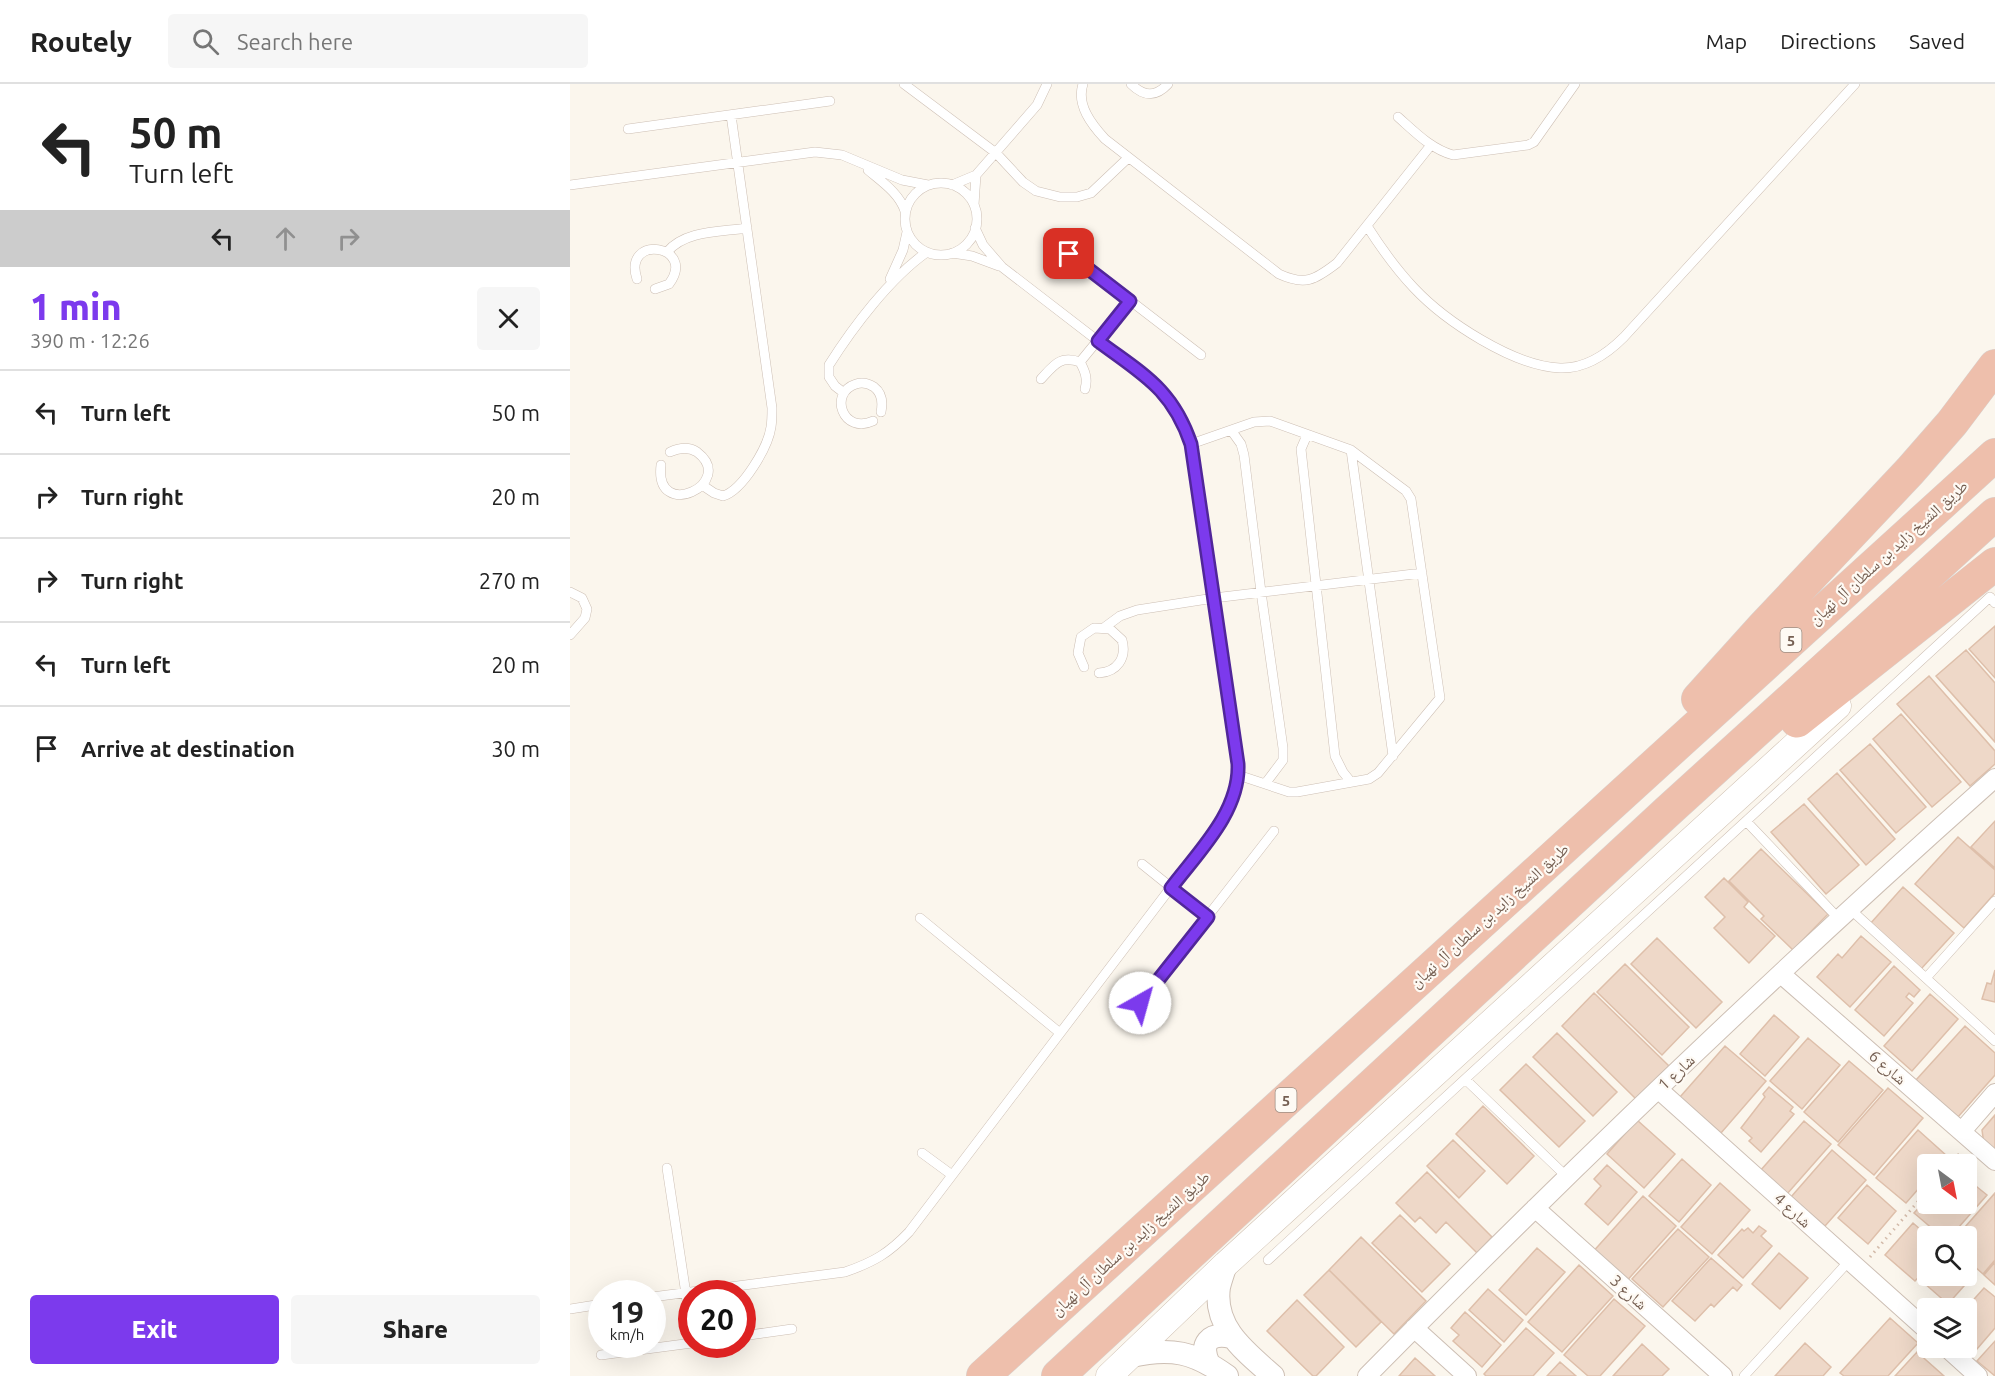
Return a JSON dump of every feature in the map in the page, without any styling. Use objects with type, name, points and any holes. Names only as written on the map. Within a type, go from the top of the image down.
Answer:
[{"type":"highway","points":[[1588,824],[1762,627],[1910,471],[1952,423],[1995,366]]},
{"type":"highway","name":"طريق الشيخ زايد بن سلطان آل نهيان","points":[[983,1376],[1995,455]]},
{"type":"highway","points":[[1058,1376],[1668,811],[1995,514]]},
{"type":"highway","points":[[1668,811],[1720,782],[1991,567]]},
{"type":"main road","points":[[1109,1376],[1226,1264],[1991,567]]},
{"type":"street","name":"شارع 1","points":[[1367,1376],[1658,1089],[1845,914],[1994,780]]},
{"type":"street","name":"شارع 6","points":[[1781,974],[1995,1161]]},
{"type":"street","name":"شارع 4","points":[[1658,1089],[1917,1321]]},
{"type":"street","points":[[1962,1131],[1995,1093]]},
{"type":"street","name":"شارع 3","points":[[1535,1208],[1723,1376]]},
{"type":"street","points":[[1226,1264],[1219,1288],[1220,1313],[1231,1337],[1274,1376]]},
{"type":"street","points":[[1414,1328],[1467,1376]]},
{"type":"street","points":[[1218,1370],[1204,1355],[1205,1345],[1211,1338],[1221,1334],[1231,1337]]},
{"type":"street","points":[[1131,1356],[1154,1351],[1177,1352],[1218,1370]]},
{"type":"street","points":[[1958,1358],[1978,1376]]},
{"type":"lane","points":[[904,84],[996,153],[1023,182],[1036,191],[1060,197],[1077,197],[1091,193],[1128,158]]},
{"type":"lane","points":[[952,185],[976,175],[1037,105],[1047,84]]},
{"type":"lane","points":[[1083,84],[1083,106],[1090,123],[1105,139],[1279,274],[1292,280],[1307,282],[1323,274],[1337,263],[1431,145]]},
{"type":"lane","points":[[1131,84],[1139,92],[1149,95],[1156,94],[1168,84]]},
{"type":"lane","points":[[1398,117],[1431,145],[1453,155],[1528,145],[1539,135],[1575,84]]},
{"type":"lane","points":[[1367,226],[1388,258],[1414,288],[1443,315],[1475,336],[1509,354],[1546,366],[1561,368],[1575,366],[1602,356],[1613,348],[1855,84]]},
{"type":"lane","points":[[628,129],[830,101]]},
{"type":"lane","points":[[702,485],[723,496],[736,489],[758,460],[766,445],[771,427],[772,408],[731,115]]},
{"type":"lane","points":[[570,185],[821,152],[842,155],[903,180],[928,185],[944,183],[952,185],[962,189],[974,205]]},
{"type":"lane","points":[[861,164],[893,192],[903,205],[905,212],[907,232],[900,260],[883,292]]},
{"type":"lane","points":[[951,253],[966,244],[975,228],[976,175]]},
{"type":"lane","points":[[905,212],[913,196],[928,185]]},
{"type":"lane","points":[[667,252],[679,240],[688,237],[747,228]]},
{"type":"lane","points":[[756,1283],[846,1272],[886,1254],[909,1232],[1224,815],[1238,775],[1191,444],[1178,412],[1160,388],[1002,267],[983,245],[975,228]]},
{"type":"lane","points":[[907,232],[912,240],[927,252],[972,256],[1002,267]]},
{"type":"lane","points":[[1054,242],[1201,355]]},
{"type":"lane","points":[[637,279],[634,265],[641,253],[654,248],[667,252],[675,264],[676,271],[669,284],[655,289]]},
{"type":"lane","points":[[844,393],[829,377],[829,365],[883,292],[910,265],[927,252]]},
{"type":"lane","points":[[1080,362],[1130,301]]},
{"type":"lane","points":[[1041,379],[1059,361],[1069,358],[1080,362],[1087,381],[1085,389]]},
{"type":"lane","points":[[873,421],[867,424],[855,424],[845,417],[841,405],[848,388],[859,383],[871,385],[880,394],[881,412]]},
{"type":"lane","points":[[1191,444],[1254,422],[1269,422],[1351,450],[1406,490],[1411,499],[1440,698],[1393,756],[1378,773],[1369,779],[1297,792],[1238,775]]},
{"type":"lane","points":[[1231,430],[1241,444],[1244,455],[1283,748],[1283,760],[1265,784]]},
{"type":"lane","points":[[1307,435],[1300,449],[1335,756],[1343,772],[1352,782]]},
{"type":"lane","points":[[661,465],[662,480],[671,492],[686,495],[694,493],[702,485],[707,475],[706,467],[699,454],[685,448],[670,452]]},
{"type":"lane","points":[[1351,450],[1393,756]]},
{"type":"lane","points":[[1084,667],[1078,653],[1081,637],[1094,628],[1105,627],[1120,616],[1137,610],[1214,598],[1422,573]]},
{"type":"lane","points":[[570,592],[582,598],[587,609],[585,618],[570,635]]},
{"type":"lane","points":[[1268,1260],[1990,597],[1995,603]]},
{"type":"lane","points":[[1099,673],[1109,671],[1118,665],[1124,651],[1119,636],[1105,627]]},
{"type":"lane","points":[[1746,821],[1845,914],[1926,978],[1995,1041]]},
{"type":"lane","points":[[1127,1020],[1274,831]]},
{"type":"lane","points":[[1142,864],[1208,917]]},
{"type":"lane","points":[[1926,978],[1995,901]]},
{"type":"lane","points":[[920,918],[1060,1033]]},
{"type":"lane","points":[[1465,1079],[1567,1177]]},
{"type":"lane","points":[[922,1153],[952,1175]]},
{"type":"lane","points":[[667,1168],[683,1280]]},
{"type":"lane","points":[[1744,1376],[1854,1265]]},
{"type":"lane","points":[[570,1309],[588,1306]]},
{"type":"lane","points":[[756,1334],[792,1329]]},
{"type":"path","points":[[1854,1265],[1917,1201]]},
{"type":"building","points":[[1995,626],[1995,678],[1969,649]]},
{"type":"building","points":[[1966,650],[1995,683],[1995,742],[1936,676]]},
{"type":"building","points":[[1929,676],[1995,751],[1995,764],[1970,786],[1897,704]]},
{"type":"building","points":[[1901,714],[1961,782],[1932,807],[1873,739]]},
{"type":"building","points":[[1870,744],[1926,807],[1896,833],[1840,770]]},
{"type":"building","points":[[1837,773],[1895,839],[1866,865],[1808,799]]},
{"type":"building","points":[[1804,804],[1859,865],[1826,894],[1771,832]]},
{"type":"building","points":[[1995,821],[1995,868],[1971,847]]},
{"type":"building","points":[[1958,837],[1995,870],[1995,893],[1964,928],[1915,884]]},
{"type":"building","points":[[1761,849],[1828,914],[1793,950],[1761,919],[1764,916],[1729,881]]},
{"type":"building","points":[[1724,878],[1748,902],[1744,907],[1775,936],[1749,963],[1714,928],[1725,917],[1705,897]]},
{"type":"building","points":[[1903,887],[1954,933],[1921,969],[1870,924]]},
{"type":"building","points":[[1861,936],[1891,962],[1850,1007],[1817,977],[1838,954],[1842,958]]},
{"type":"building","points":[[1657,938],[1722,1002],[1696,1028],[1631,964]]},
{"type":"building","points":[[1625,964],[1689,1027],[1662,1055],[1597,992]]},
{"type":"building","points":[[1894,966],[1920,990],[1914,997],[1909,993],[1906,997],[1913,1003],[1884,1036],[1855,1010]]},
{"type":"building","points":[[1995,970],[1995,1002],[1982,999],[1987,983],[1991,984]]},
{"type":"building","points":[[1594,993],[1669,1066],[1636,1099],[1562,1026]]},
{"type":"building","points":[[1930,994],[1958,1019],[1912,1071],[1884,1046]]},
{"type":"building","points":[[1774,1015],[1799,1037],[1765,1076],[1740,1054]]},
{"type":"building","points":[[1965,1026],[1995,1053],[1995,1075],[1958,1117],[1916,1080]]},
{"type":"building","points":[[1557,1033],[1617,1092],[1593,1116],[1533,1057]]},
{"type":"building","points":[[1808,1038],[1840,1065],[1802,1109],[1770,1081]]},
{"type":"building","points":[[1725,1046],[1766,1081],[1721,1133],[1680,1097]]},
{"type":"building","points":[[1849,1061],[1883,1090],[1838,1142],[1804,1112]]},
{"type":"building","points":[[1526,1064],[1585,1121],[1559,1147],[1500,1090]]},
{"type":"building","points":[[1769,1087],[1793,1107],[1790,1111],[1794,1114],[1761,1152],[1749,1141],[1752,1138],[1741,1128],[1765,1097],[1763,1094]]},
{"type":"building","points":[[1888,1088],[1923,1118],[1874,1175],[1838,1145]]},
{"type":"building","points":[[1483,1106],[1534,1156],[1507,1184],[1456,1134]]},
{"type":"building","points":[[1995,1115],[1995,1153],[1984,1144],[1982,1130]]},
{"type":"building","points":[[1637,1120],[1675,1154],[1644,1188],[1607,1154]]},
{"type":"building","points":[[1804,1121],[1831,1144],[1787,1194],[1760,1171]]},
{"type":"building","points":[[1918,1130],[1945,1154],[1917,1154],[1917,1190],[1906,1203],[1876,1178]]},
{"type":"building","points":[[1453,1140],[1485,1171],[1459,1198],[1427,1166]]},
{"type":"building","points":[[1832,1150],[1866,1180],[1825,1226],[1791,1197]]},
{"type":"building","points":[[1682,1159],[1711,1185],[1679,1222],[1649,1196]]},
{"type":"building","points":[[1607,1165],[1637,1192],[1608,1225],[1585,1204],[1601,1186],[1594,1179]]},
{"type":"building","points":[[1427,1172],[1492,1237],[1477,1253],[1446,1222],[1436,1233],[1420,1217],[1415,1222],[1396,1203]]},
{"type":"building","points":[[1720,1183],[1750,1210],[1712,1254],[1681,1227]]},
{"type":"building","points":[[1867,1185],[1896,1211],[1868,1244],[1838,1218]]},
{"type":"building","points":[[1977,1187],[1987,1195],[1977,1206]]},
{"type":"building","points":[[1995,1193],[1995,1260],[1983,1274],[1977,1269],[1977,1226],[1966,1226]]},
{"type":"building","points":[[1643,1196],[1676,1226],[1624,1284],[1591,1254]]},
{"type":"building","points":[[1917,1210],[1917,1214],[1970,1214],[1960,1226],[1929,1226],[1914,1213]]},
{"type":"building","points":[[1400,1215],[1450,1264],[1422,1292],[1372,1243]]},
{"type":"building","points":[[1913,1223],[1917,1226],[1917,1279],[1915,1281],[1885,1255]]},
{"type":"building","points":[[1759,1226],[1766,1231],[1761,1236],[1772,1246],[1743,1278],[1718,1255],[1742,1229],[1744,1231],[1748,1228],[1753,1233]]},
{"type":"building","points":[[1678,1229],[1709,1257],[1663,1307],[1632,1279]]},
{"type":"building","points":[[1361,1237],[1426,1301],[1394,1334],[1329,1270]]},
{"type":"building","points":[[1537,1248],[1565,1272],[1526,1315],[1499,1290]]},
{"type":"building","points":[[1779,1253],[1808,1278],[1780,1309],[1752,1284]]},
{"type":"building","points":[[1711,1258],[1742,1285],[1737,1291],[1733,1287],[1714,1307],[1711,1304],[1695,1321],[1672,1301]]},
{"type":"building","points":[[1995,1262],[1995,1285],[1984,1275]]},
{"type":"building","points":[[1579,1265],[1613,1296],[1562,1352],[1528,1322]]},
{"type":"building","points":[[1329,1270],[1381,1322],[1356,1347],[1304,1295]]},
{"type":"building","points":[[1927,1286],[1964,1286],[1953,1298],[1941,1298]]},
{"type":"building","points":[[1984,1288],[1995,1297],[1995,1328],[1977,1349],[1977,1298],[1975,1298]]},
{"type":"building","points":[[1488,1289],[1523,1320],[1504,1342],[1469,1310]]},
{"type":"building","points":[[1614,1299],[1645,1326],[1600,1376],[1588,1376],[1564,1355]]},
{"type":"building","points":[[1297,1300],[1344,1347],[1316,1376],[1313,1376],[1267,1331]]},
{"type":"building","points":[[1465,1312],[1501,1345],[1482,1367],[1453,1341],[1459,1335],[1451,1328]]},
{"type":"building","points":[[1890,1318],[1917,1342],[1888,1376],[1844,1376],[1840,1373]]},
{"type":"building","points":[[1526,1328],[1554,1353],[1533,1376],[1486,1376],[1484,1374]]},
{"type":"building","points":[[1995,1341],[1995,1376],[1977,1361]]},
{"type":"building","points":[[1805,1343],[1831,1367],[1823,1376],[1775,1376]]},
{"type":"building","points":[[1642,1344],[1669,1369],[1662,1376],[1613,1376]]},
{"type":"building","points":[[1917,1352],[1917,1358],[1924,1358],[1944,1376],[1895,1376]]},
{"type":"building","points":[[1415,1358],[1435,1376],[1399,1376]]},
{"type":"building","points":[[1560,1362],[1576,1376],[1547,1376]]},
{"type":"route","points":[[1069,254],[1130,301],[1098,341],[1160,388],[1178,412],[1191,444],[1238,764],[1235,789],[1224,815],[1171,888],[1208,917],[1140,1003]]}]
